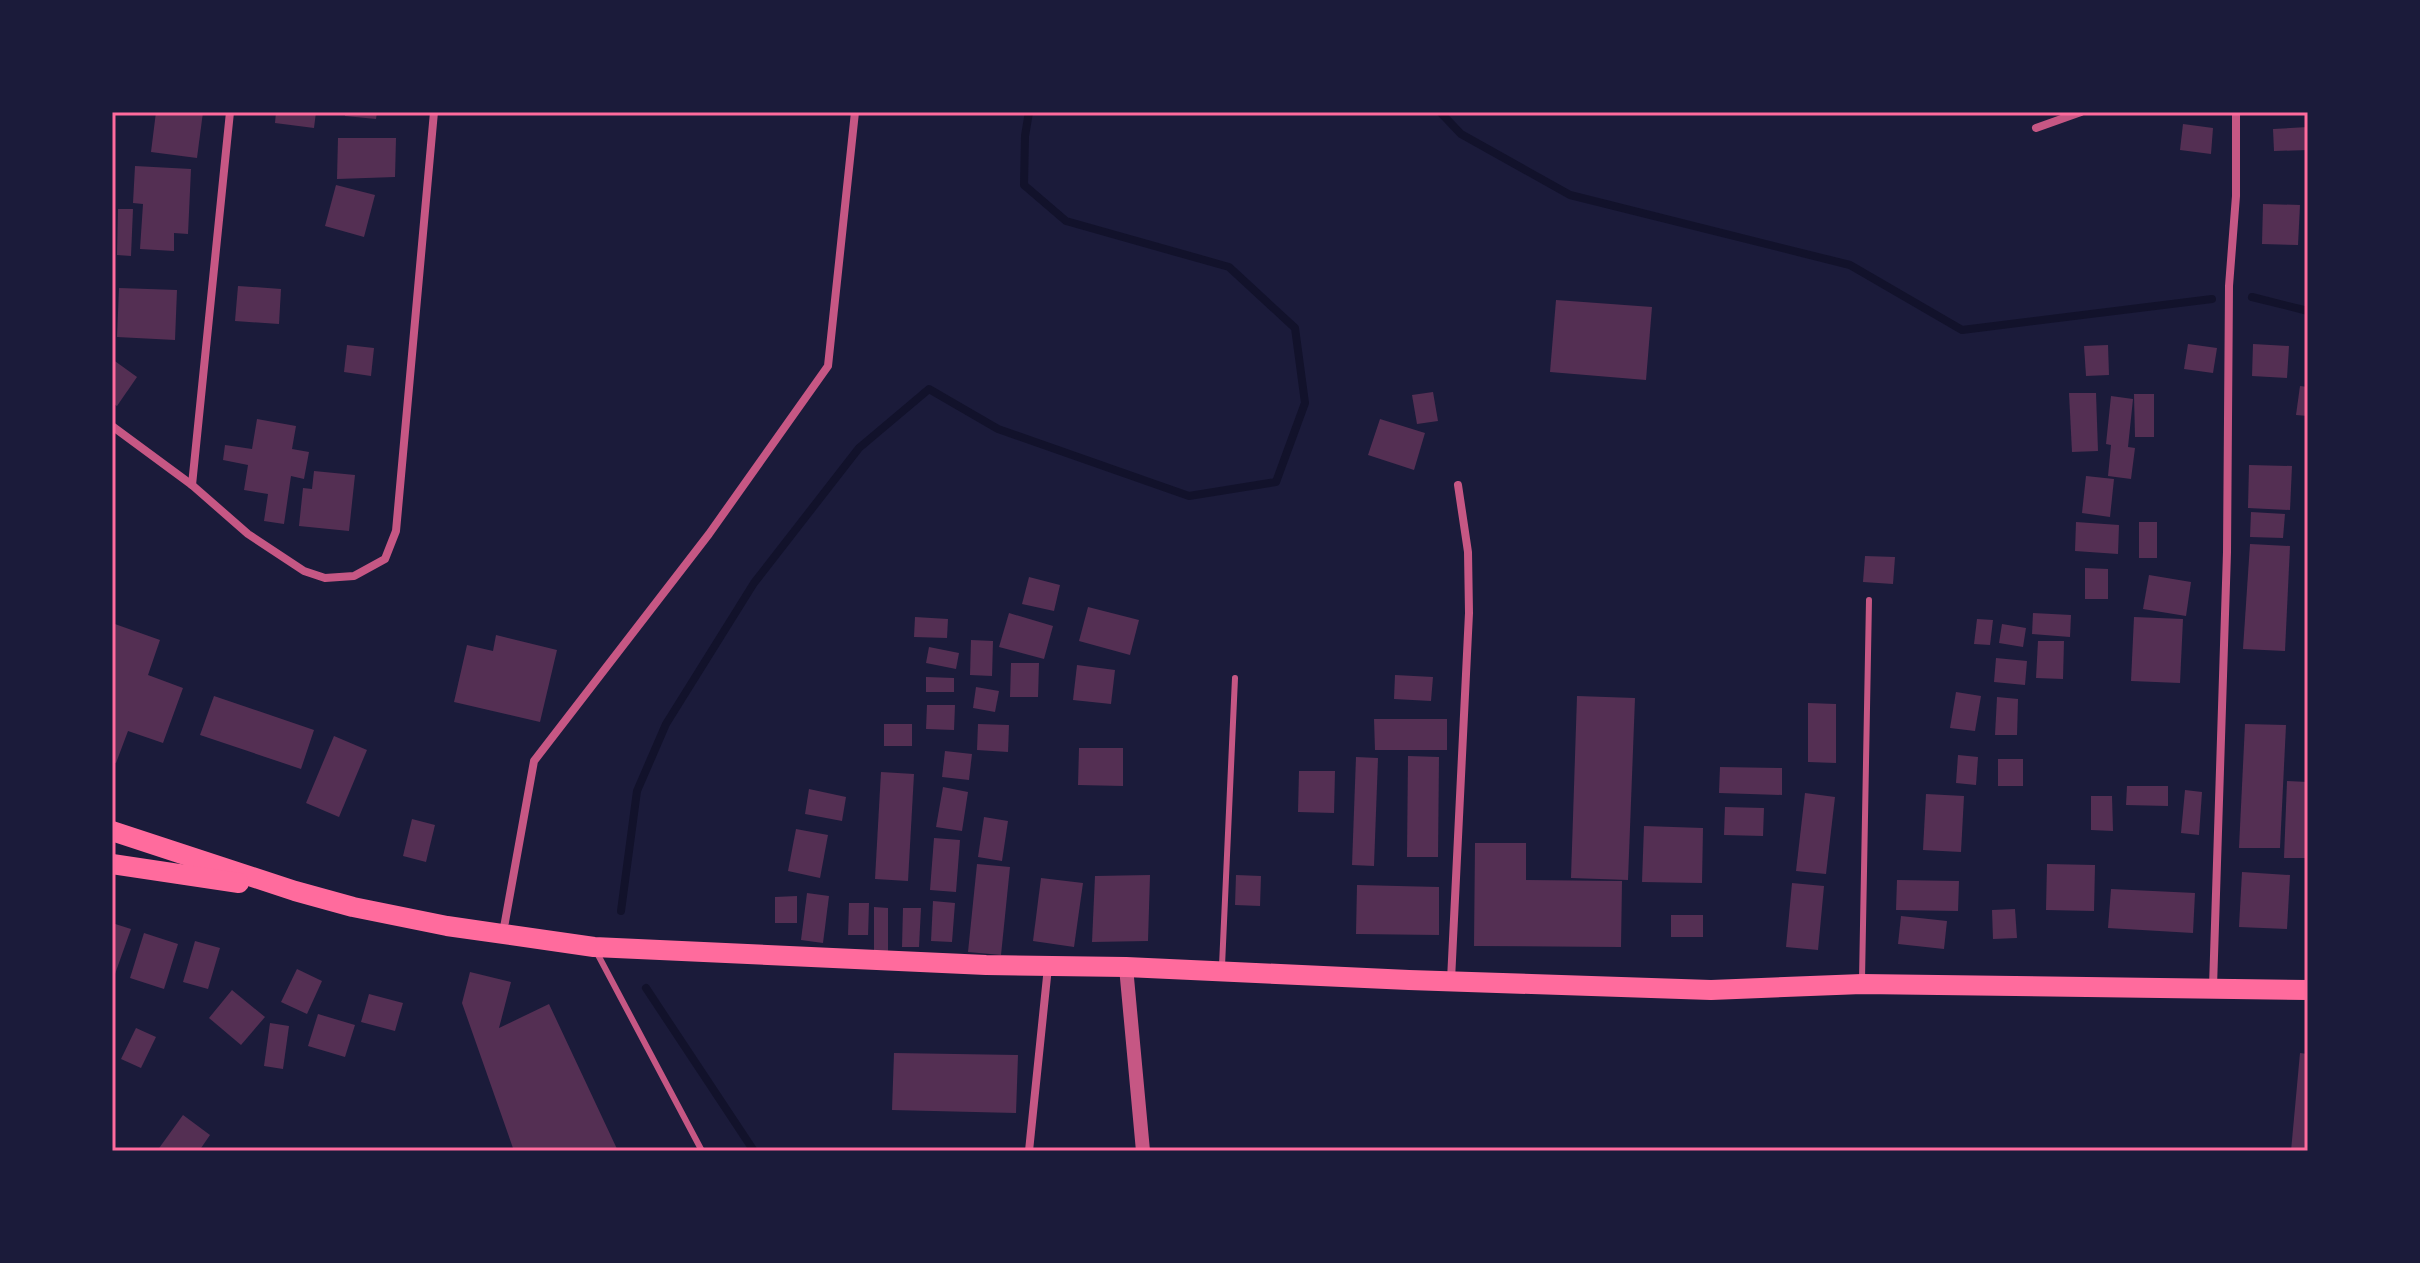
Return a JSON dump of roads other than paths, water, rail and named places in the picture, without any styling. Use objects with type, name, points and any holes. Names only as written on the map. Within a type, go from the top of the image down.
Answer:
[{"type":"main road","points":[[112,831],[295,891],[369,910],[447,926],[594,947],[1048,967],[1126,967],[1711,990],[1862,984],[2308,990]]},
{"type":"main road","points":[[112,864],[295,891]]},
{"type":"street","points":[[192,485],[230,112]]},
{"type":"street","points":[[112,426],[192,485],[248,534],[304,571],[325,578],[354,576],[385,559],[396,531],[434,112]]},
{"type":"street","points":[[503,935],[534,761],[709,534],[828,366],[855,112]]},
{"type":"street","points":[[2036,128],[2081,112]]},
{"type":"street","points":[[2213,988],[2227,552],[2229,286],[2236,196],[2236,112]]},
{"type":"street","points":[[1451,981],[1469,613],[1468,552],[1458,485]]},
{"type":"street","points":[[1029,1151],[1048,967]]},
{"type":"street","points":[[1126,967],[1143,1151]]},
{"type":"lane","points":[[1862,984],[1869,600]]},
{"type":"lane","points":[[1221,973],[1235,678]]},
{"type":"lane","points":[[594,947],[702,1151]]},
{"type":"waterway","points":[[621,911],[637,791],[666,724],[754,583],[859,448],[929,389],[998,429],[1189,496],[1276,482],[1305,403],[1295,328],[1229,267],[1066,221],[1024,185],[1029,112]]},
{"type":"waterway","points":[[1440,112],[1461,134],[1570,195],[1850,265],[1962,330],[2212,299]]},
{"type":"waterway","points":[[2252,297],[2308,311]]},
{"type":"waterway","points":[[646,988],[754,1151]]}]
